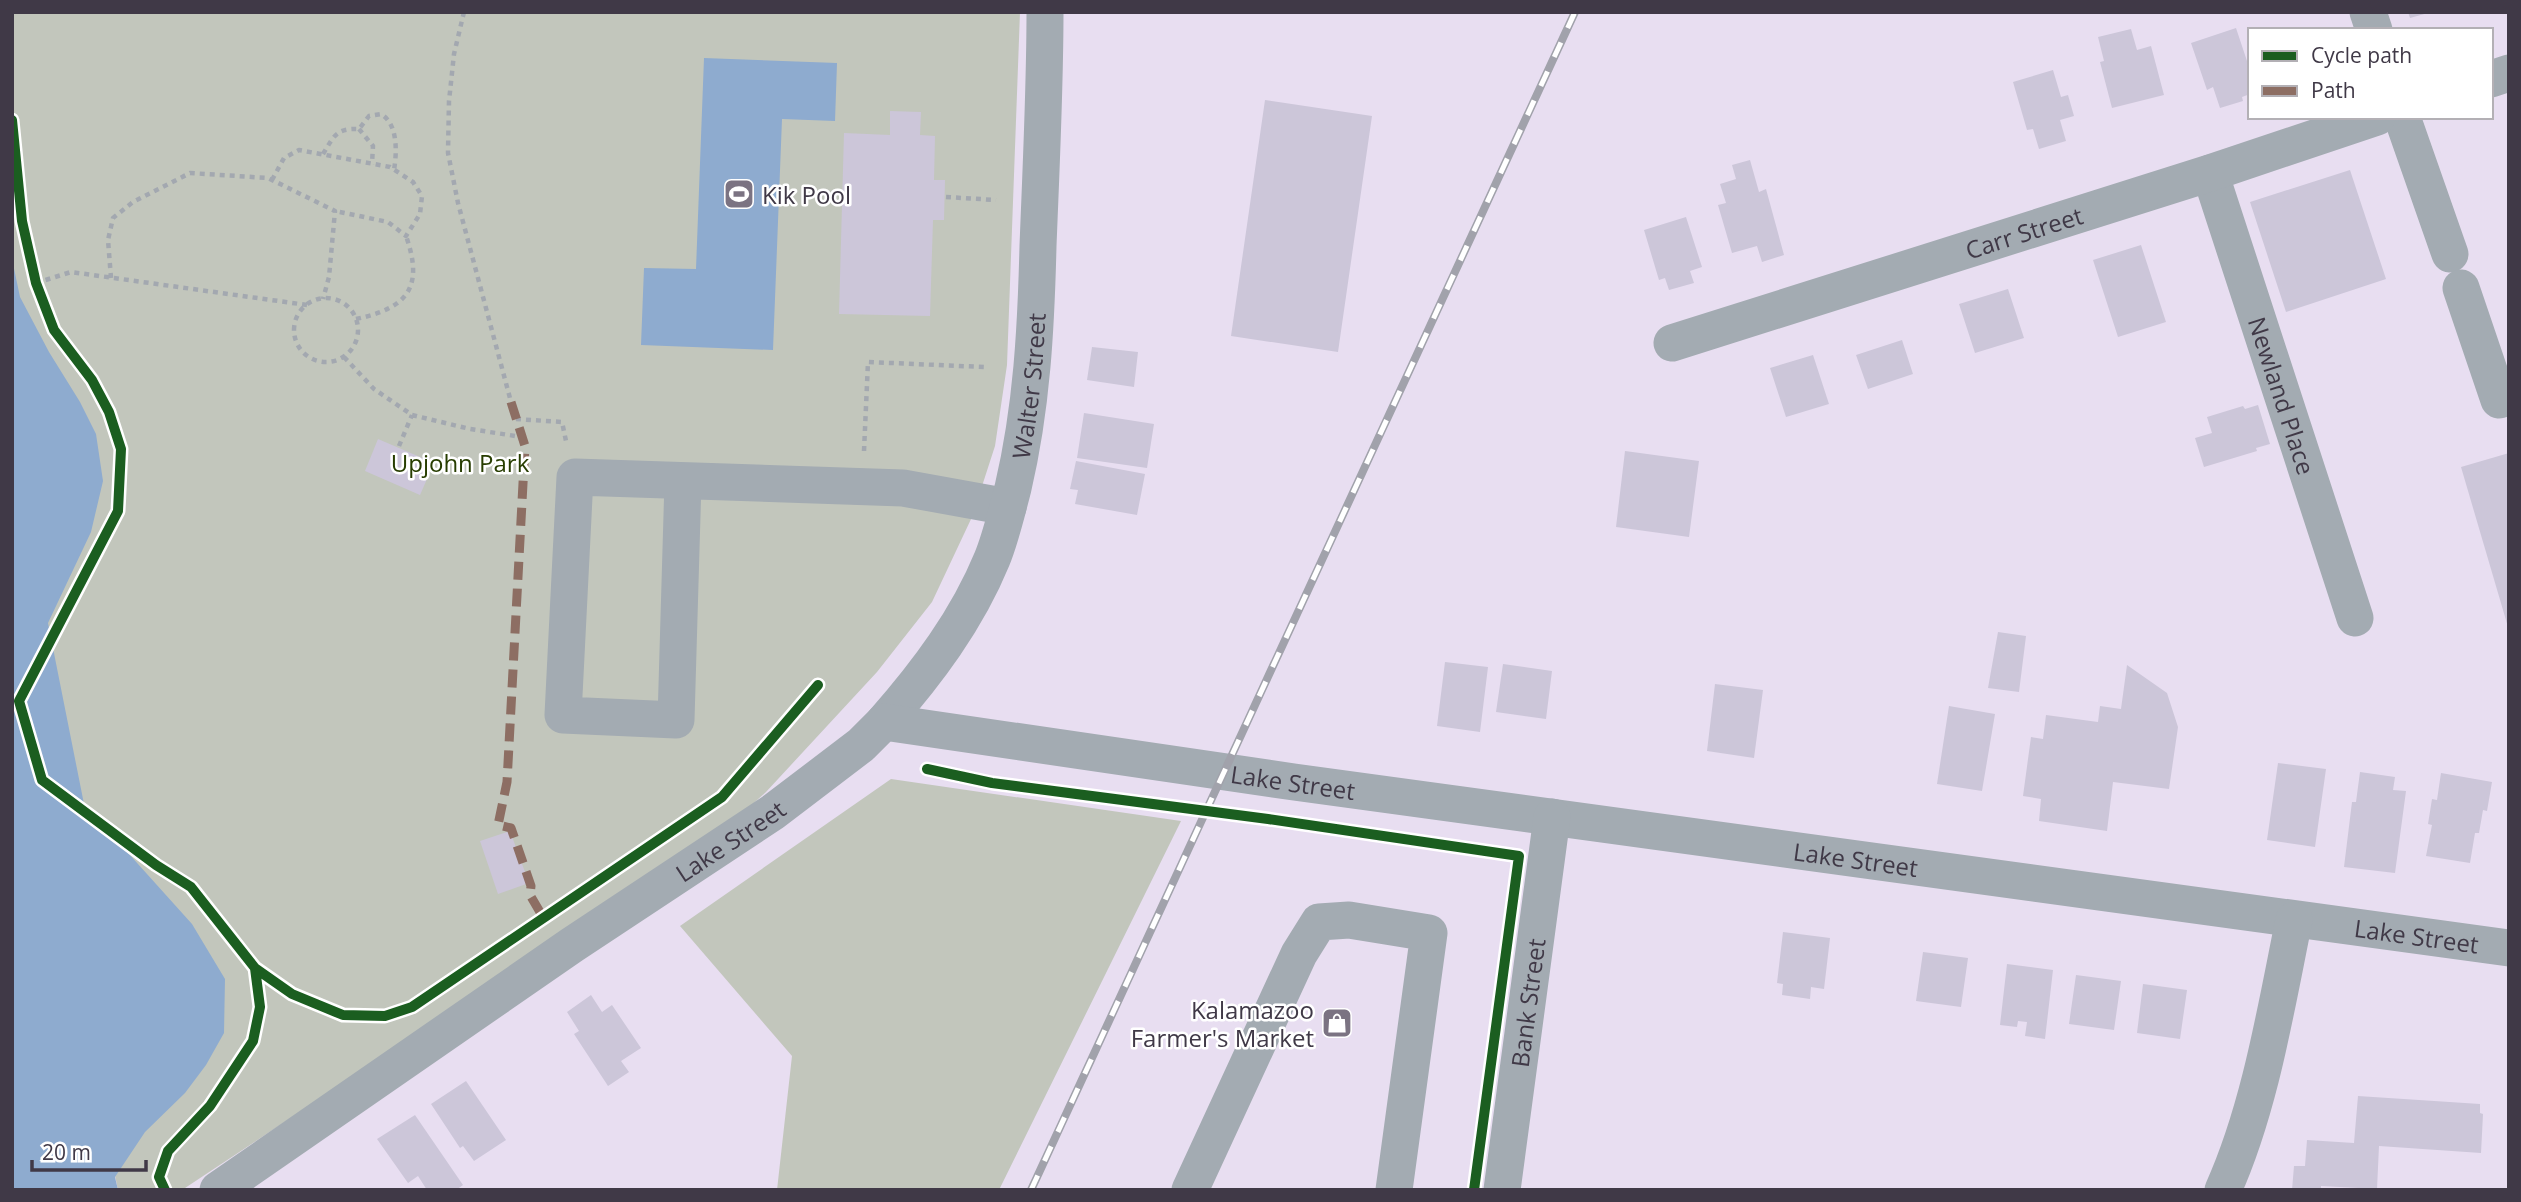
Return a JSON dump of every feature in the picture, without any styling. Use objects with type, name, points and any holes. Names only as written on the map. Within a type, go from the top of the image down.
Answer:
[{"type":"street","name":"Walter Street","points":[[884,722],[944,647],[992,558],[1008,508],[1023,444],[1033,375],[1045,77],[1045,12]]},
{"type":"street","name":"Carr Street","points":[[1672,343],[2210,173],[2371,119]]},
{"type":"street","points":[[2403,119],[2450,254]]},
{"type":"street","name":"Newland Place","points":[[2210,173],[2355,618]]},
{"type":"street","points":[[2460,288],[2498,400],[2509,397]]},
{"type":"street","points":[[683,481],[676,720],[563,715],[575,477],[903,488],[1008,508]]},
{"type":"street","name":"Lake Street","points":[[218,1190],[572,945],[773,812],[862,745],[884,722],[2509,948]]},
{"type":"street","name":"Bank Street","points":[[1503,1190],[1552,817]]},
{"type":"street","points":[[1191,1190],[1299,954],[1320,922],[1349,920],[1429,933],[1394,1190]]},
{"type":"street","points":[[2223,1190],[2243,1140],[2269,1040],[2294,920]]},
{"type":"path","points":[[464,12],[454,54],[449,101],[448,153],[458,203],[511,402]]},
{"type":"path","points":[[359,129],[369,116],[381,114],[389,119],[393,126],[396,158],[393,170]]},
{"type":"path","points":[[323,154],[337,132],[348,128],[359,129],[373,146],[372,164]]},
{"type":"path","points":[[272,180],[284,158],[299,150],[393,170],[413,182],[422,196],[420,214],[407,236]]},
{"type":"path","points":[[111,278],[108,240],[113,218],[133,202],[190,173],[272,180],[335,211],[388,222],[407,236],[415,260],[412,285],[397,305],[380,314],[356,319]]},
{"type":"path","points":[[946,197],[996,200]]},
{"type":"path","points":[[323,299],[330,277],[335,211]]},
{"type":"path","points":[[33,271],[40,295]]},
{"type":"path","points":[[36,283],[71,272],[307,305],[323,299],[343,303],[356,319],[357,340],[344,357],[325,362],[314,360],[298,346],[295,326],[298,316],[307,305]]},
{"type":"path","points":[[344,357],[374,389],[412,415],[470,429],[522,437]]},
{"type":"path","points":[[863,487],[868,362],[984,367]]},
{"type":"path","points":[[399,446],[412,415]]},
{"type":"path","points":[[516,419],[562,422],[575,477]]},
{"type":"green space","name":"Upjohn Park","points":[[12,12],[1020,12],[1007,365],[995,446],[972,517],[932,602],[877,672],[766,792],[722,832],[182,1190],[118,1190],[62,919],[12,730]]},
{"type":"green space","points":[[891,779],[1181,821],[999,1190],[777,1190],[792,1056],[680,926]]},
{"type":"water","name":"Kik Pool","points":[[704,58],[837,63],[835,121],[782,119],[773,350],[641,345],[644,268],[696,269]]},
{"type":"water","points":[[12,259],[20,297],[96,434],[103,481],[91,532],[48,623],[84,804],[192,924],[225,979],[224,1033],[206,1065],[185,1093],[145,1132],[115,1177],[118,1190],[12,1190]]},
{"type":"building","points":[[2408,12],[2428,12],[2428,13],[2410,18]]},
{"type":"building","points":[[2236,28],[2248,64],[2248,95],[2242,97],[2243,101],[2220,108],[2213,87],[2207,90],[2191,43]]},
{"type":"building","points":[[2131,29],[2137,50],[2151,46],[2164,95],[2112,108],[2100,62],[2104,61],[2098,37]]},
{"type":"building","points":[[2053,70],[2061,97],[2068,95],[2074,116],[2060,120],[2066,141],[2039,149],[2033,129],[2027,130],[2013,82]]},
{"type":"building","points":[[1265,100],[1372,116],[1338,352],[1231,336]]},
{"type":"building","points":[[890,111],[921,112],[920,135],[935,136],[934,180],[945,180],[944,220],[933,220],[930,316],[839,314],[844,133],[890,135]]},
{"type":"building","points":[[1750,160],[1759,192],[1766,189],[1784,255],[1762,262],[1757,246],[1732,253],[1718,205],[1726,203],[1720,184],[1736,179],[1732,165]]},
{"type":"building","points":[[2350,170],[2386,279],[2286,312],[2250,202]]},
{"type":"building","points":[[1686,217],[1702,267],[1690,271],[1694,283],[1669,290],[1665,278],[1659,280],[1644,230]]},
{"type":"building","points":[[2141,245],[2166,322],[2118,337],[2093,260]]},
{"type":"building","points":[[2008,289],[2024,338],[1975,353],[1959,304]]},
{"type":"building","points":[[1902,340],[1913,374],[1868,389],[1856,355]]},
{"type":"building","points":[[1092,347],[1138,352],[1134,387],[1087,380]]},
{"type":"building","points":[[1813,355],[1829,404],[1786,417],[1770,368]]},
{"type":"building","points":[[2258,405],[2270,444],[2256,448],[2257,451],[2204,467],[2195,438],[2212,433],[2207,417],[2243,406],[2245,409]]},
{"type":"building","points":[[1084,413],[1154,424],[1147,468],[1077,458]]},
{"type":"building","points":[[378,439],[434,463],[420,495],[365,471]]},
{"type":"building","points":[[1625,451],[1699,461],[1689,537],[1616,527]]},
{"type":"building","points":[[2509,453],[2509,627],[2508,627],[2461,467]]},
{"type":"building","points":[[1076,461],[1145,474],[1137,515],[1075,504],[1078,490],[1070,489]]},
{"type":"building","points":[[1998,632],[2026,636],[2019,692],[1988,688]]},
{"type":"building","points":[[1445,662],[1488,667],[1480,732],[1437,726]]},
{"type":"building","points":[[1503,664],[1552,671],[1546,719],[1496,712]]},
{"type":"building","points":[[2127,665],[2167,693],[2178,727],[2169,789],[2113,782],[2107,831],[2039,821],[2041,799],[2023,796],[2031,737],[2043,739],[2046,715],[2098,722],[2100,706],[2121,709]]},
{"type":"building","points":[[1715,684],[1763,690],[1754,758],[1707,751]]},
{"type":"building","points":[[1949,706],[1995,714],[1982,791],[1937,784]]},
{"type":"building","points":[[2278,763],[2326,769],[2315,847],[2267,840]]},
{"type":"building","points":[[2360,772],[2395,777],[2393,790],[2406,791],[2395,873],[2344,867],[2352,802],[2356,802]]},
{"type":"building","points":[[2441,773],[2492,782],[2487,811],[2483,810],[2479,833],[2475,833],[2470,863],[2426,856],[2432,825],[2428,824],[2432,799],[2437,800]]},
{"type":"building","points":[[510,831],[529,883],[498,894],[480,841]]},
{"type":"building","points":[[1783,932],[1830,938],[1824,989],[1811,987],[1810,999],[1782,995],[1783,984],[1777,983]]},
{"type":"building","points":[[1923,952],[1968,958],[1961,1007],[1916,1001]]},
{"type":"building","points":[[2007,964],[2053,970],[2045,1039],[2025,1036],[2027,1022],[2018,1021],[2017,1027],[2000,1025]]},
{"type":"building","points":[[2076,975],[2121,981],[2114,1030],[2069,1024]]},
{"type":"building","points":[[2143,984],[2187,990],[2180,1039],[2137,1033]]},
{"type":"building","points":[[591,995],[602,1012],[612,1005],[641,1048],[621,1061],[629,1072],[608,1086],[574,1034],[579,1031],[567,1012]]},
{"type":"building","points":[[466,1081],[506,1140],[474,1161],[463,1146],[460,1148],[431,1104]]},
{"type":"building","points":[[2358,1096],[2480,1104],[2480,1113],[2483,1114],[2481,1153],[2379,1146],[2377,1189],[2321,1186],[2321,1190],[2292,1190],[2294,1166],[2305,1166],[2307,1140],[2354,1143]]},
{"type":"building","points":[[415,1115],[463,1185],[456,1190],[427,1190],[418,1176],[408,1183],[377,1139]]},
{"type":"railway","points":[[1031,1190],[1575,12]]},
{"type":"marked path","points":[[511,402],[525,446],[507,782],[498,825],[511,828],[531,886],[530,895],[544,919]]},
{"type":"cycle path","points":[[12,120],[22,221],[36,283],[54,330],[92,380],[109,412],[121,449],[118,511],[19,701],[42,780],[156,865],[191,887],[255,968],[292,994],[343,1015],[385,1016],[412,1007],[722,797],[818,685]]},
{"type":"cycle path","points":[[927,769],[992,783],[1268,819],[1519,856],[1474,1190]]},
{"type":"cycle path","points":[[165,1190],[159,1177],[168,1151],[210,1106],[253,1041],[260,1007],[255,968]]},
{"type":"place","name":"Kik Pool","points":[[739,194]]},
{"type":"place","name":"Kalamazoo Farmer's Market","points":[[1337,1023]]}]
